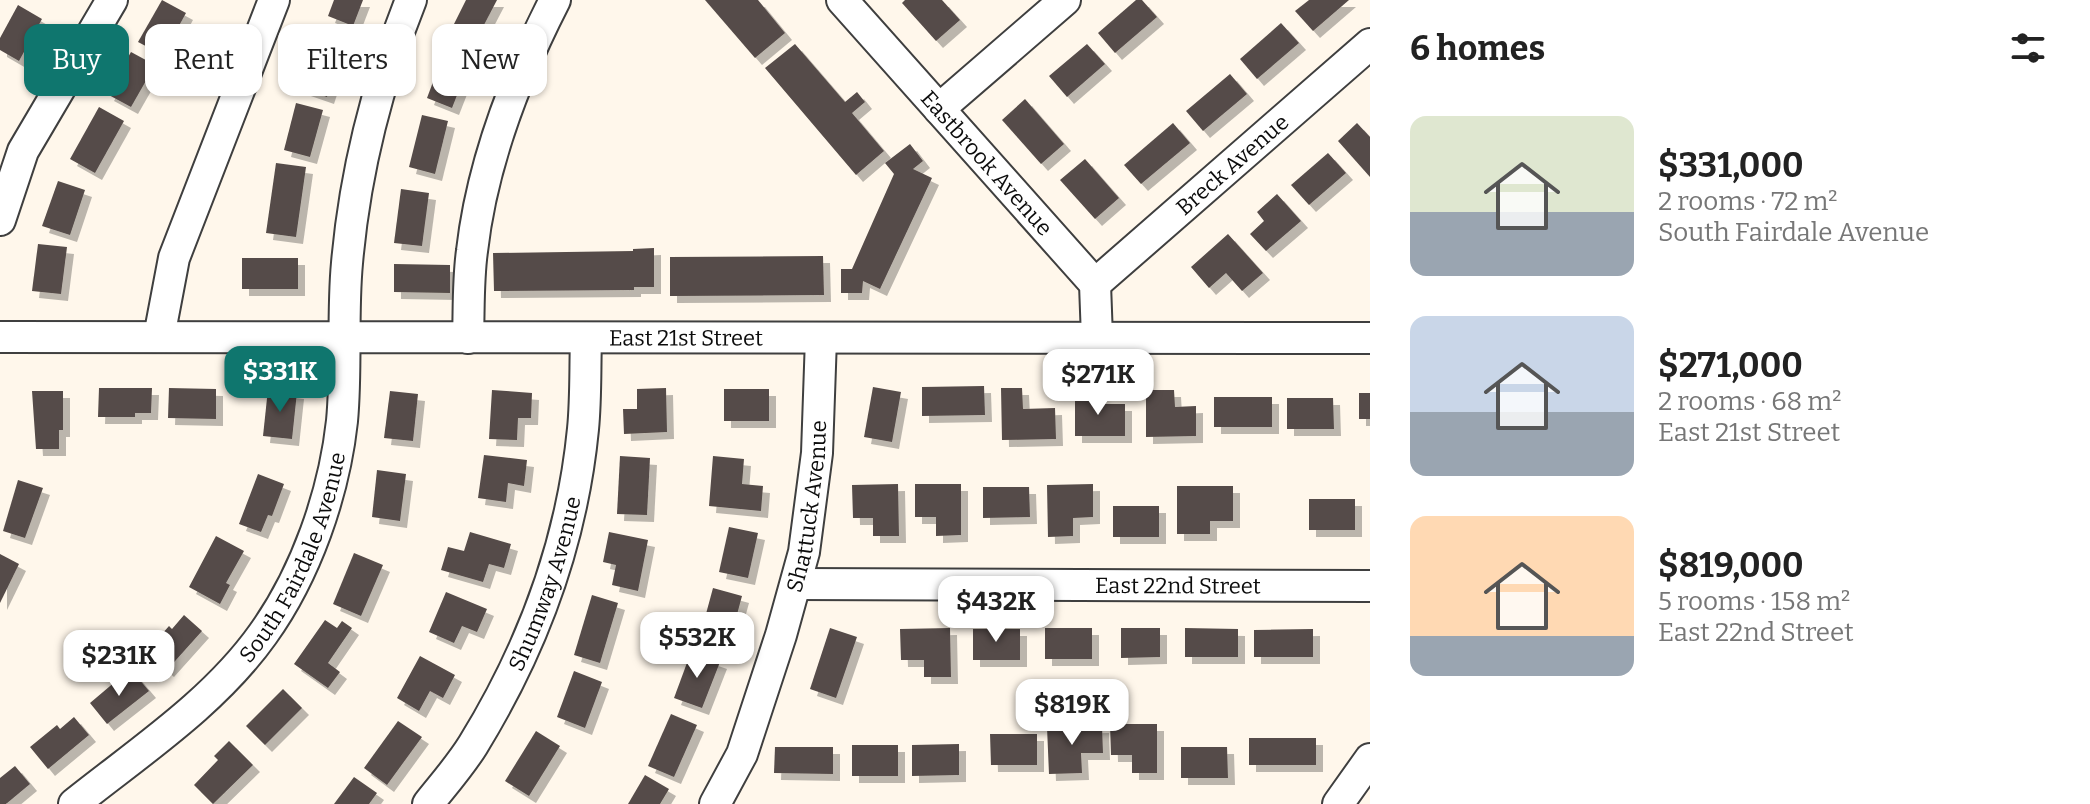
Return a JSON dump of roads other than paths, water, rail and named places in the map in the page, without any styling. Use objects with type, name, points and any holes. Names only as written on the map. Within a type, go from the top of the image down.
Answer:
[{"type":"street","points":[[0,220],[23,151],[112,0]]},
{"type":"street","points":[[159,337],[174,258],[274,0]]},
{"type":"street","name":"South Fairdale Avenue","points":[[74,804],[211,694],[263,634],[295,577],[313,536],[335,463],[342,420],[347,266],[355,187],[377,91],[411,0]]},
{"type":"street","points":[[468,338],[472,251],[488,166],[516,83],[555,0]]},
{"type":"street","name":"Eastbrook Avenue","points":[[842,0],[1095,284]]},
{"type":"street","points":[[939,109],[1065,0]]},
{"type":"street","name":"Breck Avenue","points":[[1095,284],[1370,44]]},
{"type":"street","points":[[1095,284],[1097,338]]},
{"type":"street","name":"East 21st Street","points":[[0,337],[1370,338]]},
{"type":"street","name":"Shumway Avenue","points":[[428,804],[472,747],[516,667],[546,599],[568,524],[580,445],[586,338]]},
{"type":"street","name":"Shattuck Avenue","points":[[715,804],[742,754],[796,584],[812,503],[821,383],[821,338]]},
{"type":"street","name":"East 22nd Street","points":[[796,584],[1370,586]]},
{"type":"street","points":[[1338,804],[1370,759]]}]
